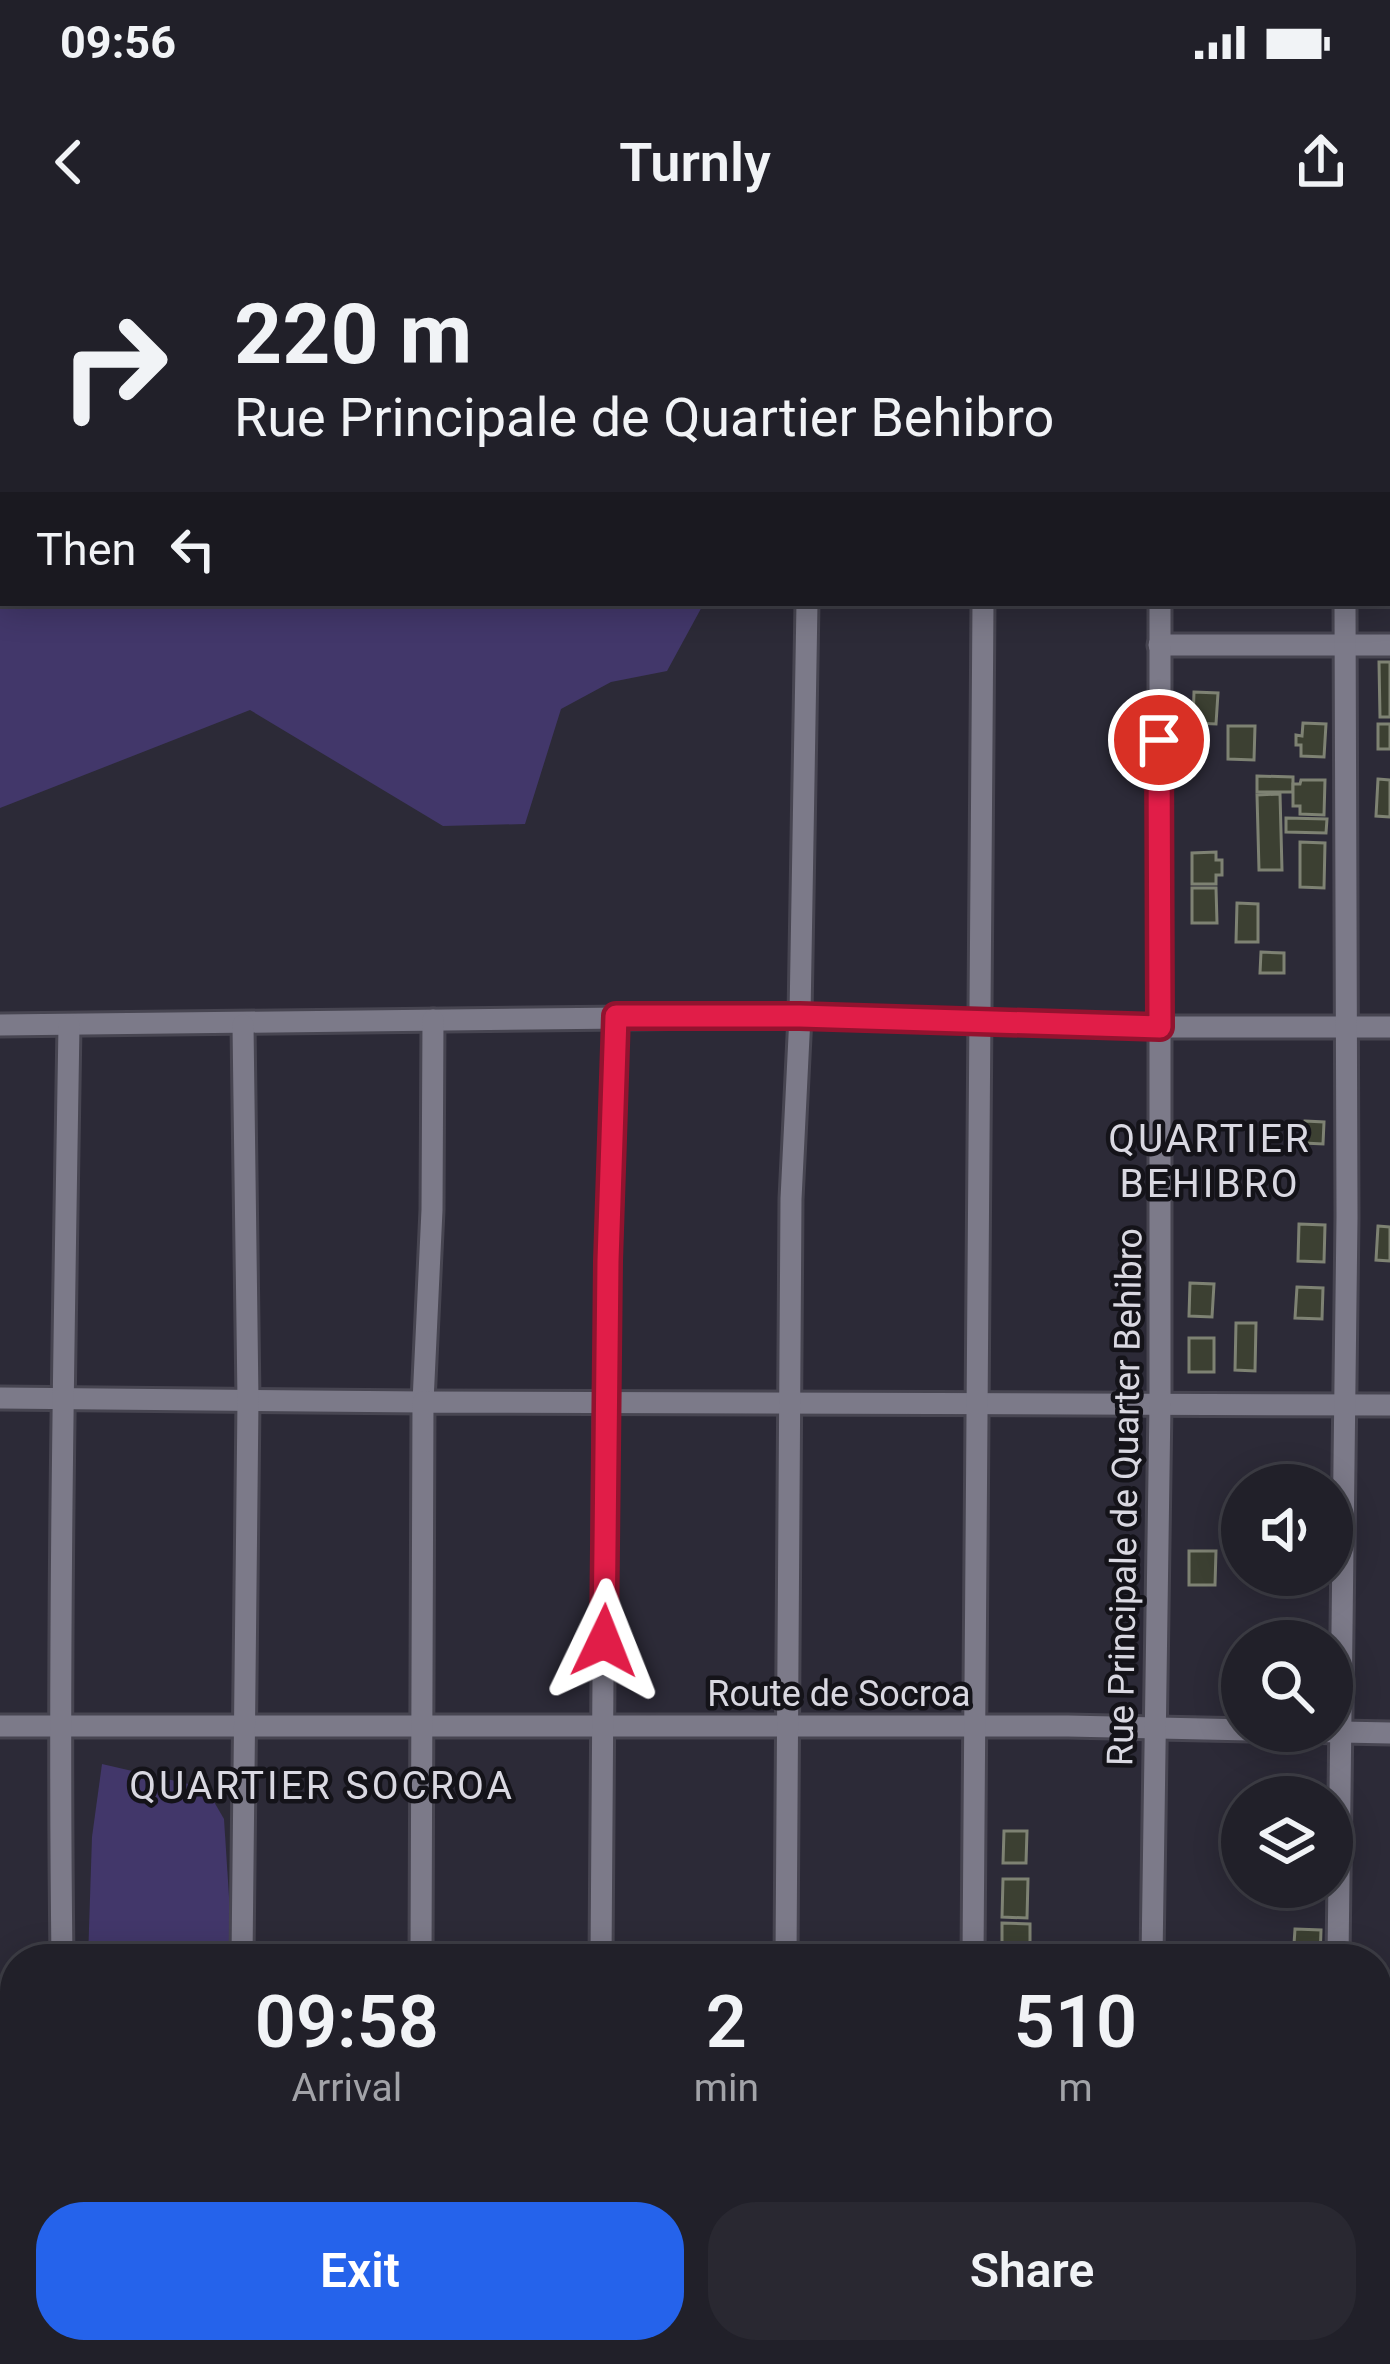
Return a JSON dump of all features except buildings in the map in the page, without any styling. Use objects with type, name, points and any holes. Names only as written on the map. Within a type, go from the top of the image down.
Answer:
[{"type":"street","points":[[786,1944],[792,1562],[788,1401],[806,606]]},
{"type":"street","points":[[973,1944],[983,606]]},
{"type":"street","name":"Rue Principale de Quarter Behibro","points":[[1152,1944],[1160,1403],[1160,606]]},
{"type":"street","points":[[1340,1620],[1345,1404],[1345,606]]},
{"type":"street","points":[[1159,645],[1390,645]]},
{"type":"street","points":[[601,1944],[605,1400],[616,1016]]},
{"type":"street","points":[[0,1025],[800,1016],[1160,1027],[1390,1027]]},
{"type":"street","points":[[421,1944],[423,1402],[432,1210],[433,1020]]},
{"type":"street","points":[[62,1944],[58,1724],[69,1024]]},
{"type":"street","points":[[242,1944],[248,1400],[243,1025]]},
{"type":"street","points":[[0,1398],[1390,1405]]},
{"type":"street","name":"Route de Socroa","points":[[0,1726],[1221,1729]]},
{"type":"street","name":"Route de Socroa","points":[[1353,1732],[1390,1733]]},
{"type":"street","points":[[1338,1752],[1338,1944]]},
{"type":"shaded area","points":[[0,606],[702,606],[667,671],[611,682],[561,709],[525,824],[443,826],[250,710],[0,808]]},
{"type":"shaded area","points":[[102,1764],[206,1788],[224,1819],[232,1944],[88,1944],[92,1837]]},
{"type":"district","name":"QUARTIER BEHIBRO","points":[[1210,1160]]},
{"type":"district","name":"QUARTIER SOCROA","points":[[322,1785]]},
{"type":"route","points":[[604,1641],[605,1400],[616,1016],[800,1016],[1160,1027],[1159,740]]}]
